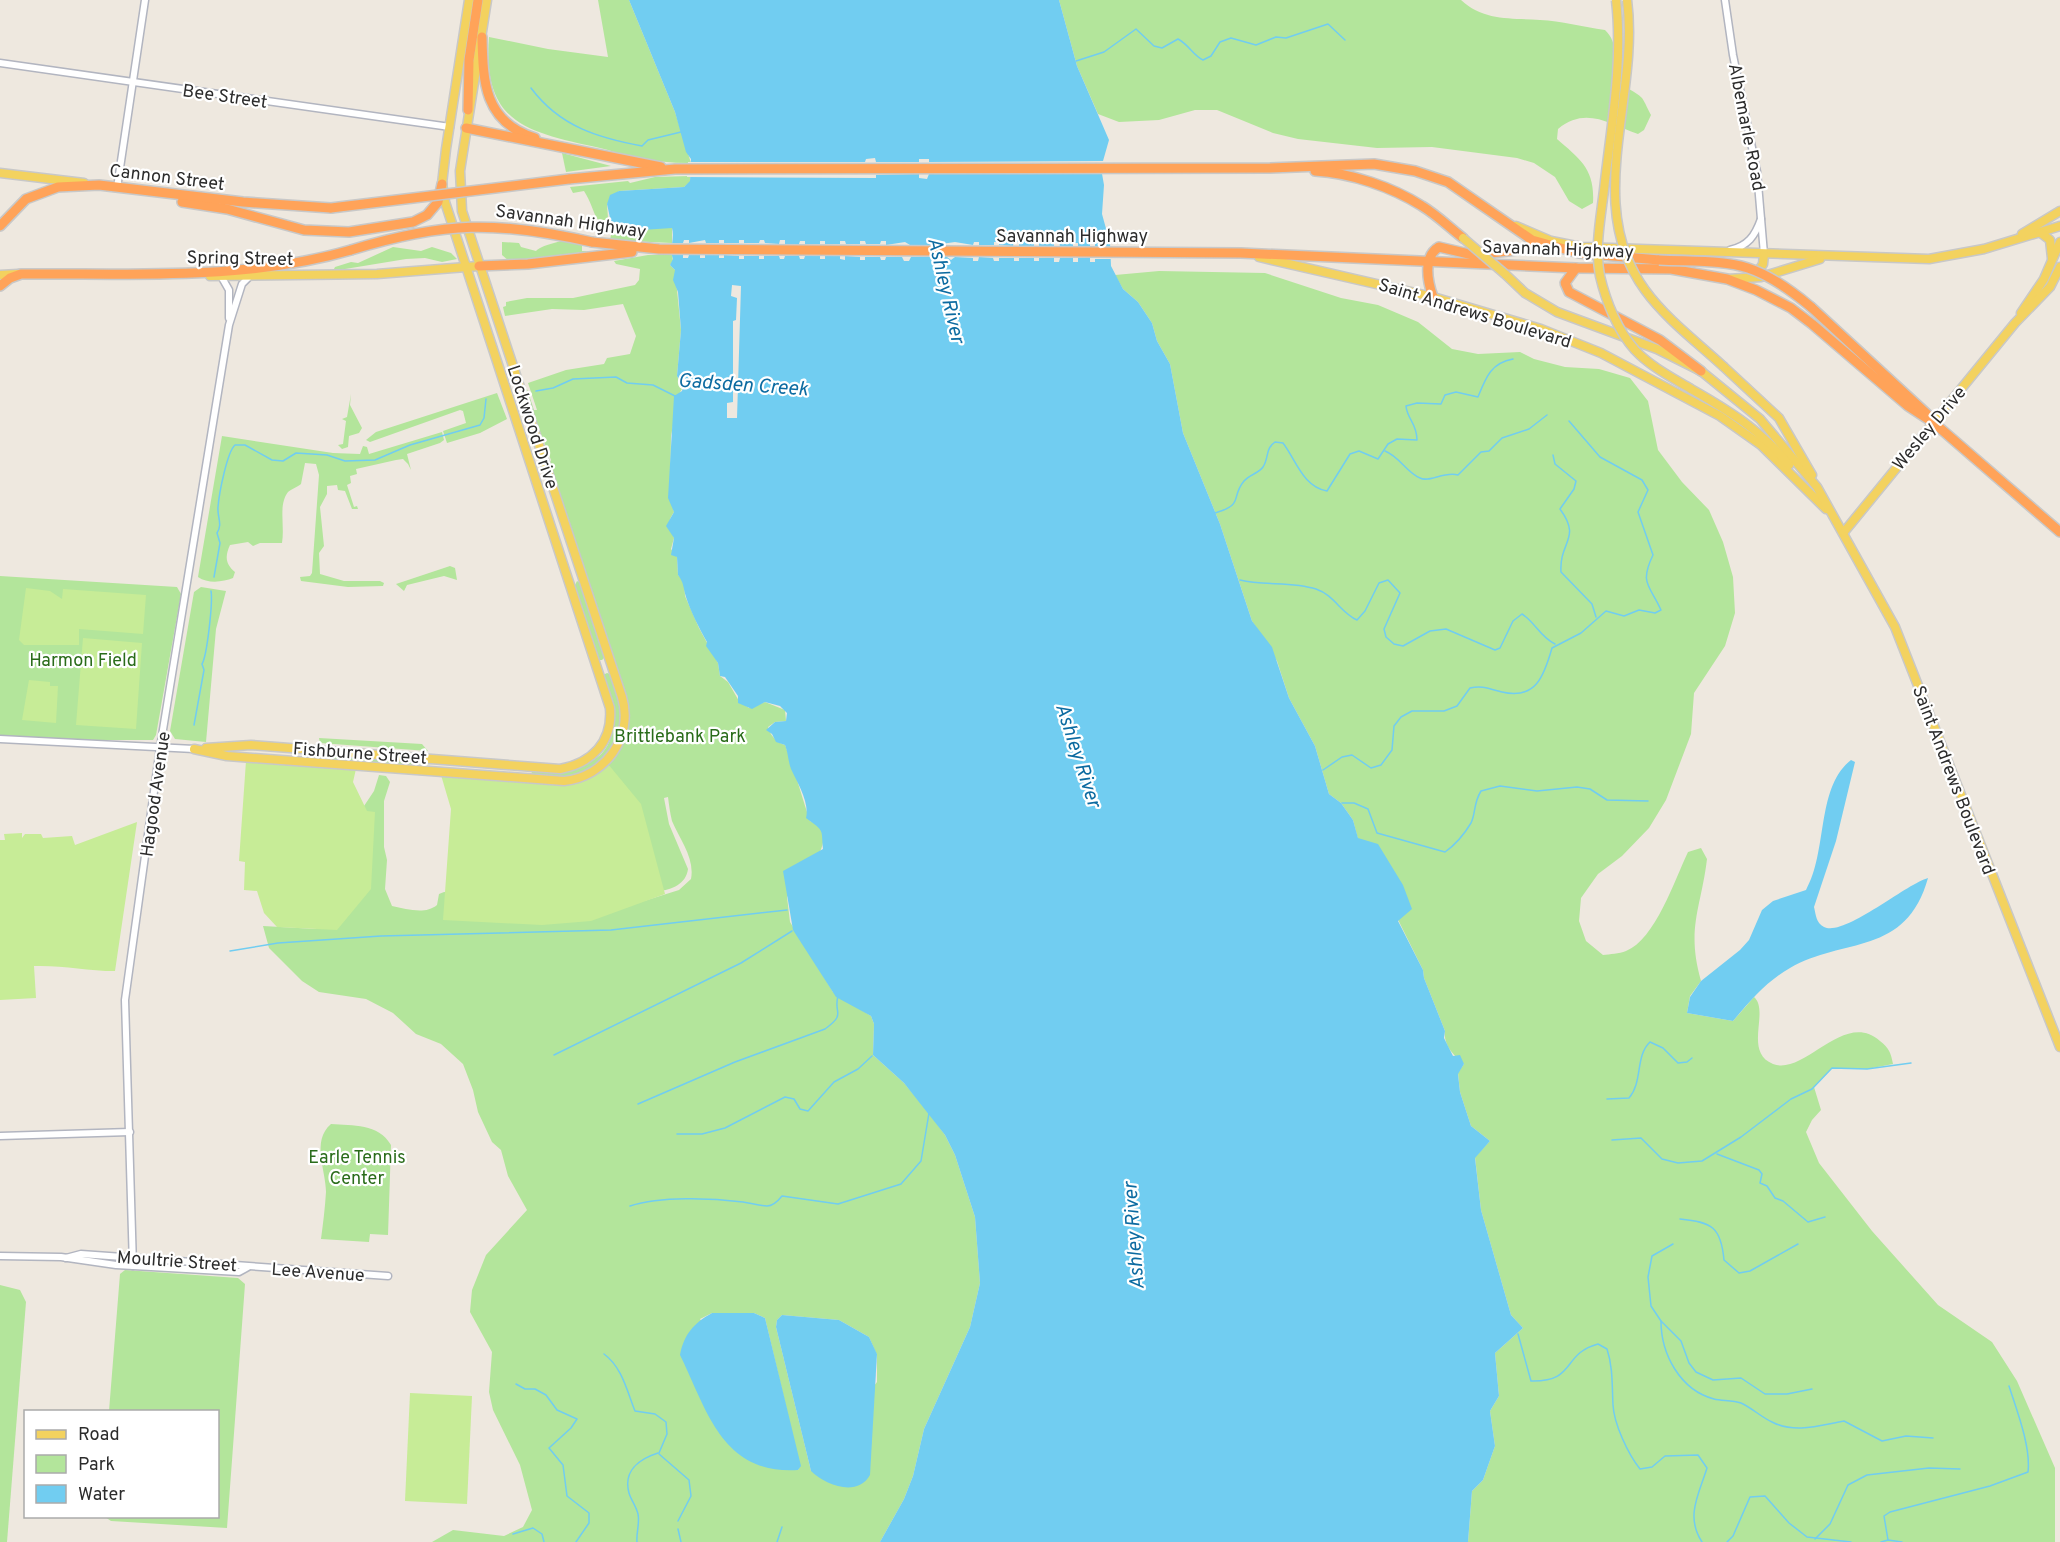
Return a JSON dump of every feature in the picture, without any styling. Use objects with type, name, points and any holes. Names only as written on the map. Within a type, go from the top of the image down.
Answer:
[{"type":"highway","points":[[468,110],[469,60],[478,0]]},
{"type":"highway","points":[[482,37],[485,86],[495,109],[507,123],[521,133],[560,146]]},
{"type":"highway","points":[[466,128],[677,169]]},
{"type":"highway","name":"Savannah Highway","points":[[331,208],[569,179],[677,169],[1270,168],[1374,164],[1416,171],[1448,182],[1532,240],[1554,247],[1579,253],[1743,265],[1775,278],[1811,307],[1916,401],[1934,423]]},
{"type":"highway","points":[[1270,168],[1322,171],[1385,188],[1423,206],[1463,238]]},
{"type":"highway","points":[[161,194],[170,200],[227,209],[297,228],[349,232],[413,222],[427,215],[438,202],[442,184]]},
{"type":"highway","points":[[0,226],[26,199],[47,190],[99,185]]},
{"type":"highway","name":"Cannon Street","points":[[99,185],[161,194],[331,208]]},
{"type":"highway","name":"Savannah Highway","points":[[168,273],[291,265],[414,232],[472,225],[520,228],[592,242],[659,249],[1241,253],[1576,268],[1671,269],[1726,279],[1756,290],[1791,309],[1908,405],[1934,423],[2060,532]]},
{"type":"highway","points":[[1433,297],[1427,277],[1432,253],[1439,247],[1473,255],[1536,246],[1554,247]]},
{"type":"highway","points":[[479,266],[528,264],[659,249]]},
{"type":"highway","points":[[1576,268],[1565,283],[1569,292],[1660,340],[1701,372]]},
{"type":"highway","name":"Spring Street","points":[[21,274],[168,273]]},
{"type":"highway","points":[[0,286],[10,278],[21,274]]},
{"type":"main road","name":"Lockwood Drive","points":[[469,0],[442,184],[445,202],[464,267],[597,669],[610,717],[608,734],[599,749],[584,762],[561,769],[526,766]]},
{"type":"main road","name":"Lockwood Drive","points":[[487,0],[460,171],[462,211],[612,665],[624,703],[625,716],[620,738],[610,758],[591,773],[573,780],[525,778]]},
{"type":"main road","points":[[1616,0],[1619,48],[1599,230],[1600,276],[1610,307],[1622,332],[1635,349],[1653,366],[1748,423],[1768,440],[1803,485]]},
{"type":"main road","points":[[1627,0],[1629,50],[1614,191],[1617,229],[1624,253],[1646,293],[1779,418],[1817,487]]},
{"type":"main road","points":[[461,55],[459,108],[464,113],[468,110]]},
{"type":"main road","points":[[450,127],[466,128]]},
{"type":"main road","name":"Cannon Street","points":[[0,173],[99,185]]},
{"type":"main road","points":[[2009,241],[2060,211]]},
{"type":"main road","points":[[1499,219],[1551,241],[1581,247],[1929,259],[2041,233],[2060,226]]},
{"type":"main road","points":[[2041,233],[2050,240],[2056,266]]},
{"type":"main road","name":"Saint Andrews Boulevard","points":[[1463,238],[1525,293],[1557,312],[1657,349],[1701,372],[1760,419],[1817,487],[1895,627],[2060,1047]]},
{"type":"main road","name":"Wesley Drive","points":[[1844,532],[2015,323],[2056,266],[2060,242]]},
{"type":"main road","name":"Saint Andrews Boulevard","points":[[1241,253],[1433,297],[1541,329],[1601,353],[1720,416],[1761,445],[1836,519]]},
{"type":"main road","points":[[1753,278],[1763,264],[1764,254]]},
{"type":"main road","points":[[1726,279],[1753,278],[1829,257]]},
{"type":"main road","name":"Spring Street","points":[[168,273],[221,276],[377,274],[479,266]]},
{"type":"main road","name":"Spring Street","points":[[0,274],[21,274]]},
{"type":"main road","points":[[478,304],[490,301]]},
{"type":"main road","points":[[504,385],[518,381]]},
{"type":"main road","points":[[529,460],[543,456]]},
{"type":"main road","points":[[549,523],[563,519]]},
{"type":"main road","points":[[568,580],[582,576]]},
{"type":"main road","points":[[597,669],[612,665]]},
{"type":"main road","name":"Fishburne Street","points":[[194,749],[251,745],[526,766]]},
{"type":"main road","name":"Fishburne Street","points":[[194,749],[227,756],[525,778]]},
{"type":"main road","points":[[301,761],[302,749]]},
{"type":"main road","points":[[448,760],[454,772]]},
{"type":"main road","points":[[525,778],[526,766]]},
{"type":"street","points":[[117,188],[145,0]]},
{"type":"street","name":"Albemarle Road","points":[[1725,0],[1733,55],[1757,172],[1764,254]]},
{"type":"street","name":"Bee Street","points":[[0,63],[450,127]]},
{"type":"street","points":[[1723,252],[1744,246],[1751,240],[1762,216]]},
{"type":"street","name":"Hagood Avenue","points":[[221,276],[229,290],[229,325]]},
{"type":"street","name":"Hagood Avenue","points":[[133,1266],[125,1000],[160,748],[229,325],[242,285],[250,276]]},
{"type":"street","name":"Fishburne Street","points":[[0,739],[194,749]]},
{"type":"street","points":[[0,1136],[130,1132]]},
{"type":"street","name":"Moultrie Street","points":[[66,1258],[81,1254],[248,1267]]},
{"type":"street","name":"Moultrie Street","points":[[0,1256],[66,1258],[81,1262],[239,1272],[248,1267]]},
{"type":"street","name":"Lee Avenue","points":[[248,1267],[388,1276]]},
{"type":"green space","points":[[598,0],[629,0],[675,112],[691,163],[661,162],[631,157],[552,136],[515,120],[502,107],[493,89],[489,66],[489,37],[548,49],[608,57]]},
{"type":"green space","points":[[1059,0],[1461,0],[1488,15],[1605,30],[1613,41],[1620,79],[1642,98],[1651,115],[1644,130],[1638,134],[1598,119],[1588,118],[1568,122],[1558,129],[1557,139],[1579,159],[1589,173],[1593,203],[1582,209],[1569,201],[1555,177],[1534,163],[1517,158],[1432,147],[1377,148],[1298,139],[1273,133],[1217,110],[1195,110],[1159,120],[1119,122],[1098,114],[1077,66]]},
{"type":"green space","points":[[562,153],[611,166],[566,172]]},
{"type":"green space","points":[[690,176],[690,182],[684,187],[619,191],[607,204],[608,218],[620,228],[672,228],[672,243],[610,240],[611,235],[620,232],[610,229],[599,221],[584,191],[573,193],[570,187],[628,181],[630,183],[655,177]]},
{"type":"green space","points":[[582,235],[582,251],[592,251],[509,261],[502,255],[502,242],[519,243],[521,247],[536,251],[539,248]]},
{"type":"green space","points":[[393,247],[421,251],[432,247],[451,253],[457,259],[442,262],[425,258],[406,259],[333,271],[335,267],[351,262],[358,263]]},
{"type":"green space","name":"Brittlebank Park","points":[[648,255],[672,255],[673,261],[670,265],[675,270],[681,330],[677,376],[683,387],[679,394],[671,436],[670,495],[674,512],[670,525],[674,538],[671,549],[677,557],[678,575],[684,581],[685,596],[718,663],[720,676],[728,682],[739,701],[749,708],[765,702],[785,710],[786,721],[775,722],[768,727],[774,738],[785,745],[810,821],[820,828],[823,836],[822,847],[817,858],[787,897],[790,922],[833,992],[871,1016],[874,1024],[873,1055],[904,1083],[945,1135],[955,1155],[975,1217],[980,1283],[970,1327],[924,1429],[913,1476],[904,1499],[880,1542],[432,1542],[453,1530],[504,1536],[523,1527],[532,1510],[520,1465],[493,1410],[489,1392],[492,1352],[470,1312],[472,1290],[486,1255],[527,1210],[508,1176],[501,1150],[492,1142],[478,1112],[463,1064],[441,1044],[416,1034],[393,1013],[366,999],[319,992],[302,981],[269,948],[263,926],[316,929],[362,834],[364,806],[374,791],[379,775],[386,776],[390,782],[384,801],[384,847],[387,860],[385,889],[392,906],[427,910],[437,905],[439,894],[444,892],[644,901],[679,890],[691,879],[689,856],[672,821],[668,797],[664,798],[669,824],[688,869],[684,879],[678,885],[658,891],[608,764],[627,722],[549,465],[551,460],[524,390],[527,389],[534,410],[537,410],[528,383],[566,370],[604,364],[607,358],[630,354],[636,336],[623,304],[584,310],[552,309],[505,316],[503,307],[506,306],[506,302],[527,298],[573,298],[635,285],[639,280],[640,269],[616,264],[614,261]],"holes":[[[712,1313],[754,1313],[765,1318],[800,1466],[798,1470],[700,1319]],[[782,1315],[839,1320],[869,1337],[877,1355],[877,1382],[811,1471],[776,1327],[777,1320]]]},
{"type":"green space","points":[[1159,271],[1265,273],[1341,298],[1378,305],[1418,322],[1452,349],[1478,354],[1520,352],[1534,359],[1565,367],[1599,369],[1630,378],[1648,401],[1658,450],[1682,482],[1709,510],[1723,542],[1733,577],[1735,613],[1725,646],[1694,693],[1691,734],[1666,800],[1649,828],[1622,856],[1598,874],[1581,898],[1579,921],[1586,941],[1603,955],[1623,952],[1636,945],[1646,935],[1663,908],[1688,852],[1701,848],[1707,859],[1696,919],[1695,947],[1701,981],[1690,996],[1687,1013],[1733,1021],[1754,997],[1760,1012],[1758,1041],[1760,1050],[1764,1058],[1773,1064],[1785,1065],[1798,1061],[1839,1037],[1853,1033],[1866,1033],[1888,1048],[1893,1064],[1867,1069],[1832,1068],[1814,1087],[1821,1110],[1812,1120],[1806,1132],[1819,1163],[1872,1231],[1938,1305],[1992,1342],[2017,1381],[2055,1468],[2055,1542],[1468,1542],[1472,1491],[1483,1480],[1495,1446],[1490,1411],[1499,1396],[1495,1353],[1523,1328],[1511,1315],[1481,1210],[1475,1157],[1490,1141],[1471,1126],[1460,1092],[1458,1073],[1464,1064],[1447,1045],[1445,1031],[1423,970],[1358,839],[1353,820],[1341,803],[1329,794],[1315,746],[1289,698],[1277,661],[1252,621],[1220,524],[1183,433],[1170,364],[1157,341],[1152,323],[1138,302],[1123,289],[1115,275]]},
{"type":"green space","points":[[497,393],[507,419],[480,433],[447,443],[443,431],[466,423],[463,411],[460,410],[370,442],[366,440],[376,432]]},
{"type":"green space","points":[[351,394],[350,405],[362,428],[359,433],[349,436],[348,447],[342,449],[338,445],[343,444],[346,421],[342,419],[347,417]]},
{"type":"green space","points":[[442,432],[444,440],[440,443],[407,454],[411,470],[403,459],[356,469],[357,474],[350,476],[351,483],[347,485],[354,507],[357,506],[358,509],[352,509],[345,491],[338,490],[337,485],[327,486],[327,494],[320,507],[324,546],[319,553],[320,574],[344,581],[380,581],[384,583],[383,586],[348,587],[301,581],[300,577],[310,576],[312,573],[319,475],[316,464],[305,463],[301,484],[288,492],[283,503],[282,543],[260,543],[253,546],[248,542],[230,545],[227,560],[235,572],[233,578],[216,582],[198,577],[222,436],[333,453],[360,454],[363,446],[367,447],[369,454]]},
{"type":"green space","points":[[450,566],[455,568],[457,580],[444,576],[407,585],[404,591],[396,584]]},
{"type":"green space","name":"Harmon Field","points":[[0,576],[177,587],[181,594],[156,735],[153,740],[57,740],[0,735]]},
{"type":"green space","points":[[577,581],[580,583],[605,657],[602,660],[599,660],[574,587]]},
{"type":"green space","points":[[201,587],[226,591],[216,629],[206,742],[175,739],[170,731],[194,592]]},
{"type":"green space","points":[[26,588],[50,591],[62,599],[63,589],[146,595],[143,634],[79,629],[79,645],[24,645],[19,640]]},
{"type":"green space","points":[[83,638],[142,643],[136,729],[76,725]]},
{"type":"green space","points":[[610,674],[614,684],[621,709],[619,731],[613,745],[604,757],[579,773],[564,777],[532,774],[531,769],[570,768],[583,765],[594,760],[603,752],[610,741],[613,726],[603,675]]},
{"type":"green space","points":[[29,680],[50,682],[50,686],[58,686],[56,723],[22,720]]},
{"type":"green space","points":[[319,738],[422,744],[428,751],[320,743]]},
{"type":"green space","points":[[312,753],[437,764],[394,765],[312,759]]},
{"type":"green space","points":[[246,761],[356,769],[353,782],[367,811],[375,812],[371,889],[337,930],[277,927],[264,913],[257,891],[244,890],[245,862],[239,861]]},
{"type":"green space","points":[[608,764],[641,804],[665,894],[591,921],[542,925],[443,920],[451,809],[441,775],[563,783]]},
{"type":"green space","points":[[137,822],[115,971],[34,966],[36,998],[0,1000],[0,840],[5,840],[4,834],[22,833],[22,838],[25,834],[41,834],[43,838],[72,836],[75,845]]},
{"type":"green space","name":"Earle Tennis Center","points":[[331,1124],[372,1129],[386,1138],[391,1145],[388,1235],[370,1234],[369,1242],[321,1239],[326,1192],[321,1147],[325,1131]]},
{"type":"green space","points":[[125,1270],[238,1278],[245,1284],[227,1528],[111,1521],[106,1518],[219,1518],[219,1410],[109,1410],[120,1274]]},
{"type":"green space","points":[[0,1285],[20,1290],[26,1302],[7,1542],[0,1542]]},
{"type":"green space","points":[[410,1393],[472,1396],[467,1504],[405,1501]]},
{"type":"water","name":"Ashley River","points":[[629,0],[1059,0],[1077,66],[1109,140],[1101,168],[1104,185],[1102,214],[1110,243],[1111,266],[1123,289],[1138,302],[1152,323],[1157,341],[1170,364],[1183,433],[1220,524],[1252,621],[1272,647],[1289,698],[1315,746],[1329,794],[1341,803],[1353,820],[1358,838],[1378,844],[1403,885],[1412,909],[1398,921],[1423,970],[1445,1031],[1444,1038],[1453,1056],[1460,1055],[1464,1064],[1458,1074],[1460,1092],[1471,1126],[1490,1141],[1475,1158],[1481,1210],[1511,1315],[1523,1328],[1495,1353],[1499,1396],[1490,1411],[1495,1446],[1483,1480],[1472,1491],[1468,1542],[880,1542],[904,1499],[913,1476],[924,1429],[970,1327],[980,1283],[975,1217],[955,1155],[945,1135],[904,1083],[873,1055],[874,1024],[871,1016],[836,997],[793,930],[783,871],[823,849],[821,831],[806,818],[805,799],[791,769],[785,745],[776,742],[772,734],[766,730],[775,722],[786,721],[787,713],[780,706],[765,702],[752,709],[738,703],[738,696],[725,677],[720,676],[718,663],[706,646],[707,642],[678,575],[677,557],[671,555],[674,538],[666,526],[674,512],[668,498],[674,396],[682,391],[683,387],[677,376],[681,330],[678,292],[673,280],[675,270],[670,265],[673,259],[673,232],[672,228],[642,230],[612,227],[607,204],[610,195],[619,191],[684,187],[690,181],[691,159],[686,152],[675,112]]},
{"type":"water","points":[[1851,760],[1855,762],[1836,841],[1814,907],[1818,921],[1824,927],[1833,928],[1846,924],[1928,878],[1918,903],[1905,921],[1889,933],[1871,941],[1810,958],[1782,973],[1759,992],[1733,1021],[1687,1013],[1690,997],[1701,981],[1749,940],[1762,910],[1773,901],[1806,890],[1813,874],[1832,786],[1840,772]]},
{"type":"water","points":[[712,1313],[754,1313],[765,1318],[801,1466],[798,1470],[772,1469],[751,1462],[734,1450],[709,1417],[680,1355],[684,1341],[691,1330]]},
{"type":"water","points":[[782,1315],[839,1320],[869,1337],[877,1354],[870,1475],[858,1486],[833,1485],[811,1471],[776,1327],[777,1320]]},
{"type":"pier","points":[[875,158],[876,162],[919,162],[919,159],[929,159],[929,162],[1106,161],[1105,174],[929,174],[927,179],[919,178],[919,174],[876,175],[876,178],[687,177],[688,162],[865,162],[866,159]]},
{"type":"pier","points":[[684,240],[689,240],[689,243],[705,240],[706,243],[719,243],[719,240],[724,240],[724,243],[739,243],[739,240],[744,240],[744,243],[759,243],[760,240],[764,240],[765,243],[779,244],[780,240],[785,240],[785,244],[799,244],[800,241],[805,241],[805,244],[820,244],[820,241],[825,241],[825,244],[840,244],[840,241],[845,241],[846,244],[860,244],[860,241],[865,241],[866,244],[880,244],[881,241],[886,241],[886,245],[905,242],[910,245],[934,245],[955,242],[973,245],[974,242],[979,242],[979,245],[994,245],[994,242],[999,242],[999,245],[1013,246],[1014,242],[1019,242],[1019,246],[1034,246],[1034,243],[1039,243],[1039,246],[1054,246],[1054,243],[1059,243],[1060,246],[1073,246],[1073,243],[1078,243],[1078,246],[1090,246],[1090,243],[1095,243],[1095,246],[1113,247],[1113,259],[1095,259],[1095,262],[1090,262],[1090,258],[1078,258],[1078,262],[1073,262],[1073,258],[1060,258],[1059,262],[1054,262],[1054,258],[1039,258],[1039,261],[1034,261],[1034,258],[1019,258],[1019,261],[1014,261],[1014,258],[999,258],[999,261],[994,261],[993,258],[979,257],[978,261],[973,261],[973,258],[955,257],[951,260],[947,257],[911,257],[909,261],[904,261],[902,257],[886,257],[885,260],[881,260],[880,257],[865,257],[865,260],[860,260],[860,257],[845,256],[845,260],[840,259],[840,256],[825,256],[825,259],[820,259],[820,256],[805,256],[804,259],[800,259],[799,256],[785,256],[784,259],[780,259],[779,256],[764,256],[764,259],[759,259],[759,256],[744,256],[744,259],[739,259],[739,256],[724,255],[724,258],[719,258],[719,255],[705,255],[705,258],[700,258],[700,255],[689,255],[688,258],[683,258],[683,255],[669,255],[669,243],[683,243]]},
{"type":"pier","points":[[732,285],[741,286],[737,418],[727,418],[727,403],[733,402],[733,321],[736,320],[737,298],[731,296]]},
{"type":"waterway","points":[[1076,61],[1104,52],[1136,29],[1154,46],[1162,48],[1178,39],[1203,60],[1211,56],[1220,42],[1231,38],[1256,45],[1276,37],[1286,38],[1328,24],[1345,40]]},
{"type":"waterway","points":[[531,88],[542,101],[568,121],[581,129],[611,139],[642,146],[648,140],[681,132]]},
{"type":"waterway","points":[[1215,513],[1234,503],[1244,481],[1263,467],[1270,448],[1275,442],[1283,443],[1306,479],[1327,491],[1350,454],[1359,451],[1378,459],[1388,444],[1397,439],[1417,440],[1406,406],[1417,403],[1441,404],[1445,395],[1456,392],[1478,397],[1490,372],[1499,364],[1513,359]]},
{"type":"waterway","name":"Gadsden Creek","points":[[536,391],[553,388],[573,379],[616,377],[627,383],[653,385],[675,396]]},
{"type":"waterway","name":"Gadsden Creek","points":[[214,577],[220,543],[217,533],[220,527],[218,511],[220,493],[226,464],[235,445],[245,445],[272,460],[283,461],[296,453],[327,455],[345,461],[375,460],[410,445],[480,425],[484,418],[486,399]]},
{"type":"waterway","points":[[1385,451],[1420,478],[1428,479],[1447,474],[1458,475],[1481,452],[1489,451],[1502,438],[1529,429],[1547,415]]},
{"type":"waterway","points":[[1323,770],[1342,757],[1352,755],[1371,768],[1381,765],[1392,750],[1394,726],[1401,717],[1412,711],[1444,711],[1457,706],[1470,688],[1482,687],[1514,694],[1531,689],[1542,676],[1552,648],[1581,633],[1606,611],[1624,616],[1639,610],[1655,613],[1661,610],[1646,579],[1653,555],[1638,512],[1648,490],[1642,480],[1600,457],[1569,421]]},
{"type":"waterway","points":[[1553,455],[1555,464],[1576,481],[1574,489],[1560,509],[1569,527],[1561,572],[1592,604],[1596,617]]},
{"type":"waterway","points":[[1240,580],[1298,585],[1316,589],[1328,595],[1346,613],[1357,620],[1365,611],[1379,583],[1388,580],[1400,593],[1384,629],[1386,637],[1394,644],[1403,646],[1430,631],[1446,629],[1495,650],[1500,648],[1513,621],[1522,614],[1555,644]]},
{"type":"waterway","name":"Gadsden Creek","points":[[194,725],[204,670],[202,664],[209,629],[211,591]]},
{"type":"waterway","points":[[1342,803],[1354,803],[1368,809],[1377,833],[1445,852],[1460,839],[1471,823],[1481,791],[1500,786],[1537,791],[1577,787],[1590,789],[1607,800],[1648,801]]},
{"type":"waterway","points":[[230,951],[278,943],[381,936],[611,930],[787,910]]},
{"type":"waterway","points":[[554,1055],[741,963],[792,931]]},
{"type":"waterway","points":[[638,1104],[735,1062],[825,1029],[836,1020],[838,996]]},
{"type":"waterway","points":[[1607,1099],[1629,1098],[1636,1084],[1642,1054],[1650,1042],[1663,1048],[1678,1063],[1687,1062],[1692,1058]]},
{"type":"waterway","points":[[677,1134],[702,1134],[725,1128],[785,1097],[794,1099],[800,1109],[808,1111],[834,1082],[858,1069],[872,1056]]},
{"type":"waterway","points":[[1612,1140],[1641,1138],[1662,1159],[1678,1163],[1702,1161],[1741,1137],[1791,1099],[1812,1089],[1832,1068],[1867,1069],[1911,1063]]},
{"type":"waterway","points":[[630,1206],[686,1199],[743,1202],[767,1206],[775,1203],[782,1196],[838,1204],[901,1184],[921,1161],[929,1113]]},
{"type":"waterway","points":[[1717,1154],[1759,1170],[1762,1174],[1760,1183],[1767,1186],[1775,1198],[1783,1201],[1808,1222],[1825,1217]]},
{"type":"waterway","points":[[1680,1219],[1700,1222],[1713,1228],[1720,1240],[1724,1260],[1739,1273],[1750,1271],[1798,1244]]},
{"type":"waterway","points":[[1673,1244],[1652,1256],[1648,1277],[1651,1306],[1661,1321],[1681,1341],[1689,1363],[1696,1372],[1713,1380],[1741,1378],[1765,1394],[1787,1394],[1812,1389]]},
{"type":"waterway","points":[[1661,1321],[1664,1346],[1675,1369],[1691,1388],[1702,1394],[1714,1399],[1741,1403],[1781,1426],[1808,1428],[1844,1421],[1882,1441],[1906,1436],[1933,1438]]},
{"type":"waterway","points":[[1518,1334],[1531,1381],[1556,1377],[1578,1354],[1586,1349],[1598,1344],[1607,1349],[1616,1421],[1626,1447],[1640,1469],[1652,1467],[1665,1456],[1698,1455],[1707,1468],[1697,1496],[1694,1514],[1694,1523],[1702,1542]]},
{"type":"waterway","points":[[604,1354],[620,1372],[635,1411],[655,1414],[666,1422],[667,1434],[659,1453]]},
{"type":"waterway","points":[[516,1384],[525,1389],[535,1389],[546,1395],[557,1410],[577,1419],[571,1428],[549,1448],[563,1465],[567,1496],[589,1513],[589,1523],[576,1542]]},
{"type":"waterway","points":[[1888,1540],[1884,1516],[1890,1512],[1990,1486],[2028,1472],[2025,1440],[2009,1386]]},
{"type":"waterway","points":[[637,1542],[638,1517],[629,1493],[628,1478],[639,1462],[658,1453]]},
{"type":"waterway","points":[[659,1454],[689,1480],[691,1496],[678,1521]]},
{"type":"waterway","points":[[1815,1539],[1830,1524],[1848,1485],[1867,1475],[1929,1468],[1960,1469]]},
{"type":"waterway","points":[[1727,1542],[1733,1536],[1750,1497],[1765,1496],[1789,1523],[1807,1537],[1851,1542]]},
{"type":"waterway","points":[[777,1542],[782,1527]]},
{"type":"waterway","points":[[513,1534],[533,1528],[542,1534],[544,1542]]},
{"type":"waterway","points":[[678,1529],[681,1542]]},
{"type":"waterway","points":[[1881,1542],[1888,1540],[1902,1542]]}]
